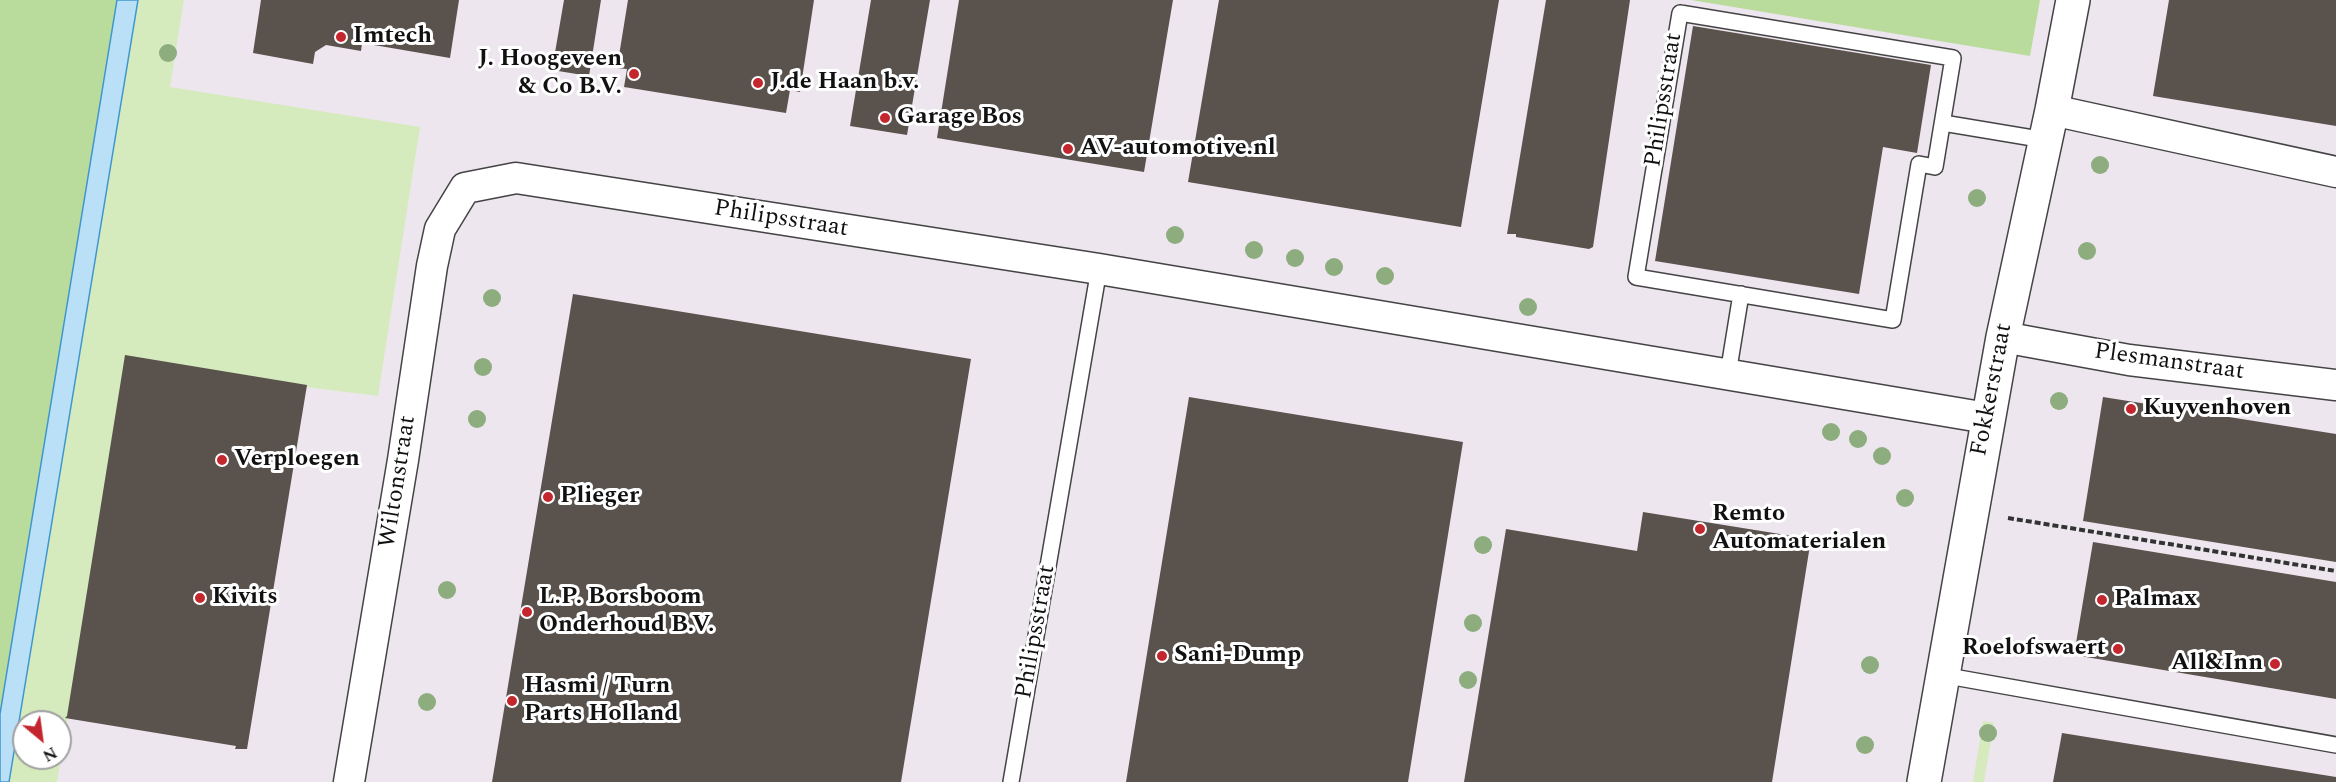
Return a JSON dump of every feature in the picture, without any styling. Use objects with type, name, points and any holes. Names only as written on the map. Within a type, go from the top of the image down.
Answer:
[{"type":"street","name":"Fokkerstraat","points":[[1924,782],[1970,512],[2003,337],[2049,125],[2073,0]]},
{"type":"street","points":[[2049,125],[2336,172]]},
{"type":"street","name":"Philipsstraat","points":[[465,188],[516,178],[1099,269],[1988,418]]},
{"type":"street","name":"Wiltonstraat","points":[[349,782],[404,460],[432,266],[440,229],[465,188]]},
{"type":"street","name":"Plesmanstraat","points":[[2003,337],[2129,360],[2336,385]]},
{"type":"lane","name":"Philipsstraat","points":[[1680,13],[1953,58],[1935,167],[1919,164],[1893,320],[1741,294],[1636,277],[1680,13]]},
{"type":"lane","points":[[1942,123],[2049,125]]},
{"type":"lane","name":"Philipsstraat","points":[[1011,782],[1099,269]]},
{"type":"lane","points":[[1728,374],[1741,294]]},
{"type":"lane","points":[[1942,675],[2336,745]]},
{"type":"path","points":[[1970,512],[2336,571]]},
{"type":"shaded area","points":[[127,0],[2336,0],[2336,782],[1,782],[12,714],[12,770],[72,770],[72,710],[13,710]]},
{"type":"green space","points":[[0,0],[117,0],[0,714]]},
{"type":"green space","points":[[138,0],[184,0],[170,87],[420,127],[378,396],[306,387],[128,357],[69,710],[21,710]]},
{"type":"green space","points":[[1691,0],[2040,0],[2030,56]]},
{"type":"green space","points":[[1983,721],[1994,723],[1984,782],[1973,782]]},
{"type":"green space","points":[[12,764],[12,770],[59,770],[57,782],[9,782]]},
{"type":"water","points":[[117,0],[138,0],[21,710],[12,710],[12,764],[9,782],[0,782],[0,714]]},
{"type":"building","points":[[261,0],[459,0],[450,58],[362,43],[361,51],[326,45],[315,52],[313,64],[253,53]]},
{"type":"building","points":[[564,0],[601,0],[589,76],[552,70]]},
{"type":"building","points":[[628,0],[814,0],[800,92],[790,90],[786,113],[624,87],[627,69],[617,68]]},
{"type":"building","points":[[871,0],[930,0],[907,135],[850,126]]},
{"type":"building","points":[[959,0],[1173,0],[1144,172],[937,138]]},
{"type":"building","points":[[1219,0],[1499,0],[1461,227],[1188,182]]},
{"type":"building","points":[[1546,0],[1630,0],[1593,247],[1589,249],[1507,234]]},
{"type":"building","points":[[2169,0],[2336,0],[2336,126],[2153,96]]},
{"type":"building","points":[[1693,26],[1931,65],[1917,153],[1883,147],[1859,294],[1655,261]]},
{"type":"building","points":[[573,294],[971,359],[901,782],[492,782]]},
{"type":"building","points":[[125,355],[307,385],[247,749],[235,749],[236,746],[72,719],[72,710],[68,710]]},
{"type":"building","points":[[1189,397],[1463,442],[1408,782],[1126,782]]},
{"type":"building","points":[[2103,397],[2336,434],[2336,562],[2083,521]]},
{"type":"building","points":[[1643,512],[1811,539],[1772,782],[1464,782],[1506,529],[1637,551]]},
{"type":"building","points":[[2093,542],[2336,582],[2336,699],[2074,655]]},
{"type":"building","points":[[2062,733],[2336,777],[2336,782],[2053,782]]},
{"type":"place","name":"Imtech","points":[[341,37]]},
{"type":"place","name":"J. Hoogeveen & Co B.V.","points":[[634,74]]},
{"type":"place","name":"J.de Haan b.v.","points":[[758,83]]},
{"type":"place","name":"Garage Bos","points":[[885,118]]},
{"type":"place","name":"AV-automotive.nl","points":[[1068,149]]},
{"type":"place","name":"Kuyvenhoven","points":[[2131,409]]},
{"type":"place","name":"Verploegen","points":[[222,460]]},
{"type":"place","name":"Plieger","points":[[548,497]]},
{"type":"place","name":"Remto Automaterialen","points":[[1700,529]]},
{"type":"place","name":"Kivits","points":[[200,598]]},
{"type":"place","name":"Palmax","points":[[2102,600]]},
{"type":"place","name":"L.P. Borsboom Onderhoud B.V.","points":[[527,612]]},
{"type":"place","name":"Roelofswaert","points":[[2118,649]]},
{"type":"place","name":"Sani-Dump","points":[[1162,656]]},
{"type":"place","name":"All&Inn","points":[[2275,664]]},
{"type":"place","name":"Hasmi / Turn Parts Holland","points":[[512,701]]}]
